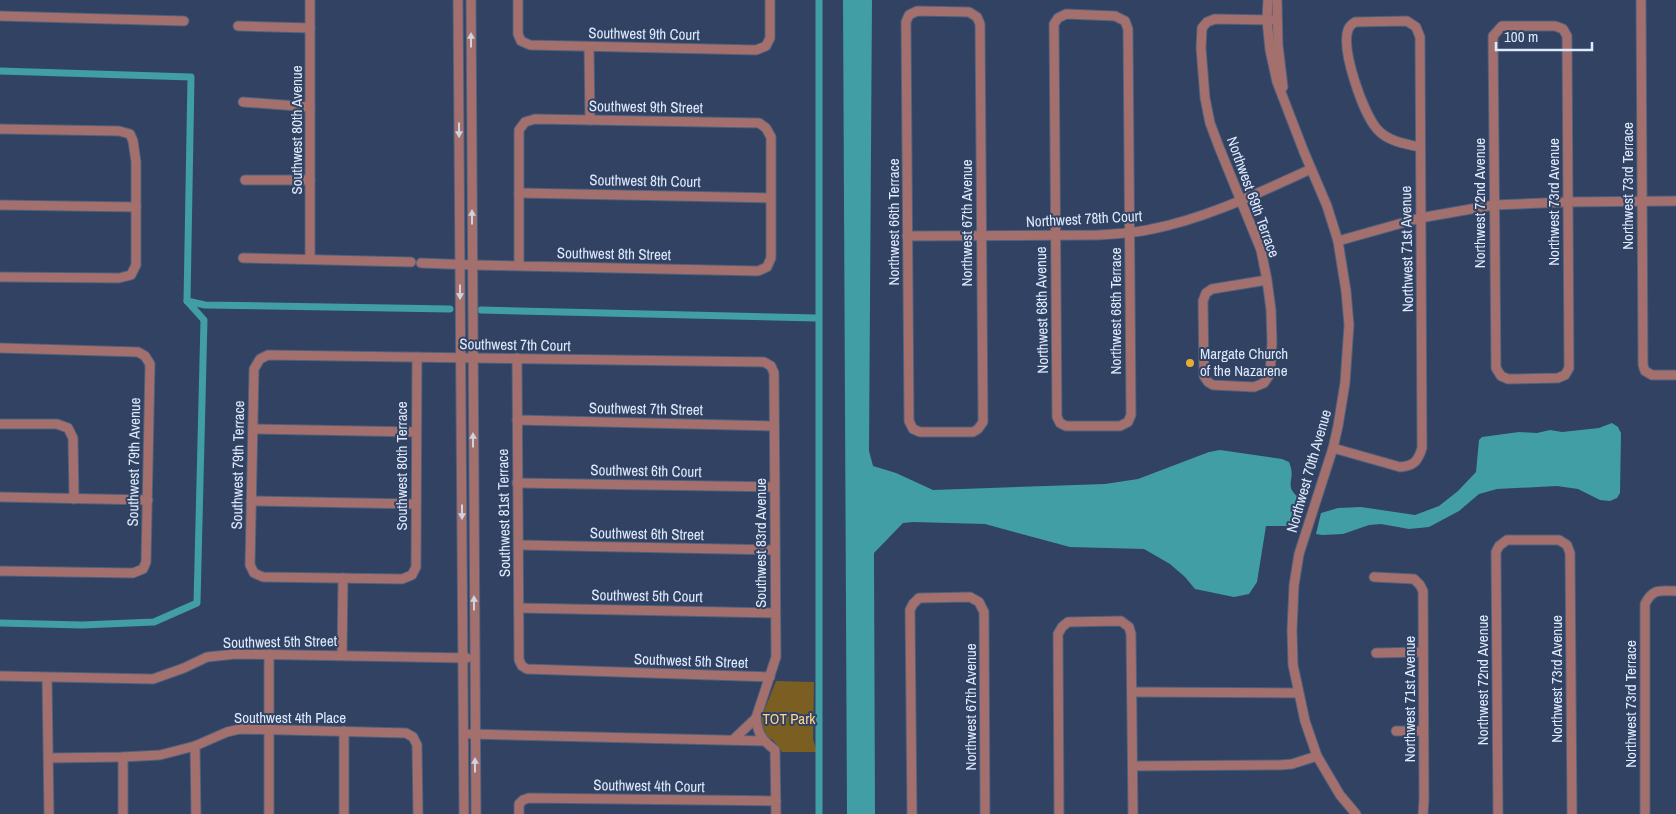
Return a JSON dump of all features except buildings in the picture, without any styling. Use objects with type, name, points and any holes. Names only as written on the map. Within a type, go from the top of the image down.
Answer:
[{"type":"street","name":"Southwest 80th Avenue","points":[[310,0],[310,259]]},
{"type":"street","points":[[458,0],[464,814]]},
{"type":"street","points":[[471,0],[476,814]]},
{"type":"street","name":"Southwest 9th Court","points":[[518,0],[518,34],[521,41],[530,45],[589,48],[756,50],[766,46],[770,38],[770,0]]},
{"type":"street","name":"Northwest 70th Avenue","points":[[1268,0],[1272,20]]},
{"type":"street","name":"Northwest 70th Avenue","points":[[1277,0],[1272,20],[1270,50],[1277,82],[1327,206],[1338,241],[1346,291],[1349,335],[1343,399],[1333,448],[1299,554],[1294,585],[1293,664],[1305,722],[1317,756],[1340,795],[1356,814]]},
{"type":"street","name":"Northwest 73rd Terrace","points":[[1641,0],[1643,365],[1645,371],[1652,375],[1676,374]]},
{"type":"street","name":"Northwest 66th Terrace","points":[[977,17],[969,12],[917,11],[909,15],[906,22],[909,421],[913,429],[920,432],[972,432],[978,429]]},
{"type":"street","name":"Northwest 68th Avenue","points":[[1060,423],[1057,417],[1054,24],[1058,18],[1066,14],[1115,16],[1124,21]]},
{"type":"street","points":[[0,16],[184,22]]},
{"type":"street","name":"Northwest 67th Avenue","points":[[977,17],[980,24],[983,422],[978,429]]},
{"type":"street","name":"Northwest 69th Terrace","points":[[1267,280],[1212,289],[1206,293],[1203,301],[1204,376],[1213,386],[1254,387],[1264,383],[1270,374],[1272,343],[1271,310],[1267,280],[1261,250],[1210,123],[1205,98],[1201,48],[1202,28],[1207,22],[1215,19],[1272,20]]},
{"type":"street","name":"Northwest 68th Terrace","points":[[1060,423],[1066,426],[1120,426],[1128,422],[1131,415],[1128,29],[1124,21]]},
{"type":"street","name":"Northwest 71st Avenue","points":[[1333,448],[1400,467],[1415,463],[1420,456],[1422,448],[1420,37],[1416,27],[1407,21],[1355,22],[1347,31],[1347,46],[1351,69],[1370,119],[1377,130],[1386,137],[1396,142],[1420,147]]},
{"type":"street","points":[[238,26],[310,28]]},
{"type":"street","name":"Northwest 72nd Avenue","points":[[1501,376],[1496,368],[1493,36],[1496,30],[1502,26],[1555,26],[1563,29]]},
{"type":"street","name":"Northwest 73rd Avenue","points":[[1501,376],[1508,379],[1558,378],[1565,375],[1569,368],[1567,36],[1563,29]]},
{"type":"street","points":[[589,48],[590,120]]},
{"type":"street","points":[[243,102],[310,107]]},
{"type":"street","name":"Southwest 9th Street","points":[[519,193],[519,130],[525,122],[535,119],[759,123],[766,128],[771,137],[771,198]]},
{"type":"street","points":[[0,129],[119,131],[130,134],[134,141],[136,162],[136,265],[131,275],[119,278],[0,277]]},
{"type":"street","name":"Northwest 78th Court","points":[[908,236],[1055,236],[1129,233],[1188,220],[1241,200],[1311,169]]},
{"type":"street","points":[[245,180],[310,180]]},
{"type":"street","points":[[519,193],[519,266]]},
{"type":"street","name":"Southwest 8th Court","points":[[519,193],[771,198]]},
{"type":"street","name":"Southwest 8th Street","points":[[242,258],[758,271],[768,268],[771,258],[771,198]]},
{"type":"street","points":[[1338,241],[1420,218],[1494,205],[1676,201]]},
{"type":"street","points":[[0,205],[136,207]]},
{"type":"street","name":"Southwest 79th Avenue","points":[[0,348],[138,352],[145,356],[150,364],[146,562],[142,569],[133,573],[0,571]]},
{"type":"street","name":"Southwest 7th Court","points":[[260,358],[268,355],[517,358],[764,362],[771,366]]},
{"type":"street","name":"Southwest 80th Terrace","points":[[343,578],[402,579],[412,574],[416,567],[417,357]]},
{"type":"street","name":"Southwest 79th Terrace","points":[[260,358],[254,369],[250,566],[254,573],[262,577],[343,578]]},
{"type":"street","name":"Southwest 81st Terrace","points":[[517,358],[519,660],[522,666]]},
{"type":"street","name":"Southwest 83rd Avenue","points":[[734,740],[756,718],[776,657],[774,373],[771,366]]},
{"type":"street","name":"Southwest 7th Street","points":[[517,420],[774,426]]},
{"type":"street","points":[[0,424],[57,424],[68,428],[73,438],[74,499]]},
{"type":"street","points":[[253,429],[416,432]]},
{"type":"street","name":"Southwest 6th Court","points":[[517,483],[774,487]]},
{"type":"street","points":[[0,497],[148,500]]},
{"type":"street","points":[[251,502],[415,504]]},
{"type":"street","name":"Northwest 72nd Avenue","points":[[1498,814],[1496,552],[1499,546],[1507,540],[1560,540],[1567,545]]},
{"type":"street","name":"Northwest 73rd Avenue","points":[[1567,545],[1570,553],[1572,814]]},
{"type":"street","name":"Southwest 6th Street","points":[[519,546],[775,550]]},
{"type":"street","name":"Northwest 71st Avenue","points":[[1374,577],[1414,579],[1423,591],[1423,814]]},
{"type":"street","points":[[342,655],[343,578]]},
{"type":"street","name":"Northwest 73rd Terrace","points":[[1646,814],[1644,604],[1649,595],[1656,591],[1676,591]]},
{"type":"street","name":"Northwest 67th Avenue","points":[[912,814],[910,610],[919,598],[970,597],[980,602],[984,612],[985,814]]},
{"type":"street","name":"Southwest 5th Court","points":[[519,608],[775,613]]},
{"type":"street","points":[[1059,814],[1058,634],[1068,622],[1121,621],[1129,627],[1131,634],[1133,814]]},
{"type":"street","points":[[1376,652],[1423,652]]},
{"type":"street","name":"Southwest 5th Street","points":[[0,676],[153,679],[184,668],[207,657],[236,654],[475,658]]},
{"type":"street","points":[[269,654],[269,814]]},
{"type":"street","name":"Southwest 5th Street","points":[[522,666],[527,669],[770,677]]},
{"type":"street","points":[[47,678],[50,814]]},
{"type":"street","points":[[1132,692],[1298,693]]},
{"type":"street","points":[[756,718],[757,730],[764,741],[775,750],[776,814]]},
{"type":"street","name":"Southwest 4th Place","points":[[50,758],[160,755],[195,746],[227,732],[240,729],[406,733],[413,737],[417,745],[418,814]]},
{"type":"street","points":[[344,731],[344,814]]},
{"type":"street","points":[[1396,731],[1423,731]]},
{"type":"street","points":[[463,734],[764,741]]},
{"type":"street","points":[[195,746],[196,814]]},
{"type":"street","points":[[1133,766],[1280,765],[1292,764],[1317,756]]},
{"type":"street","points":[[123,757],[123,814]]},
{"type":"street","name":"Southwest 4th Court","points":[[519,814],[519,804],[529,798],[776,801]]},
{"type":"green space","name":"TOT Park","points":[[776,681],[814,682],[813,739],[817,752],[782,752],[773,740],[764,736],[760,721]]},
{"type":"shaded area","points":[[843,0],[872,0],[869,451],[873,466],[896,473],[933,490],[1105,484],[1138,479],[1209,452],[1220,450],[1282,459],[1289,462],[1293,492],[1305,502],[1298,526],[1266,526],[1257,582],[1249,594],[1234,597],[1195,589],[1170,564],[1144,549],[1070,547],[985,524],[903,523],[874,553],[875,814],[847,814]]},
{"type":"shaded area","points":[[1612,423],[1618,427],[1621,433],[1620,493],[1617,498],[1610,501],[1600,500],[1578,489],[1557,486],[1497,489],[1479,494],[1459,511],[1429,527],[1409,529],[1381,524],[1369,525],[1343,534],[1316,534],[1321,513],[1338,508],[1361,507],[1415,515],[1439,506],[1458,491],[1476,472],[1479,440],[1482,437],[1519,432],[1537,433],[1550,430],[1562,432],[1599,428]]},
{"type":"waterway","points":[[819,0],[819,814]]},
{"type":"waterway","points":[[0,71],[191,77],[187,301],[204,320],[197,603],[154,622],[82,625],[0,623]]},
{"type":"waterway","points":[[187,301],[205,305],[450,309]]},
{"type":"waterway","points":[[481,310],[817,318]]},
{"type":"place","name":"Margate Church of the Nazarene","points":[[1190,363]]}]
